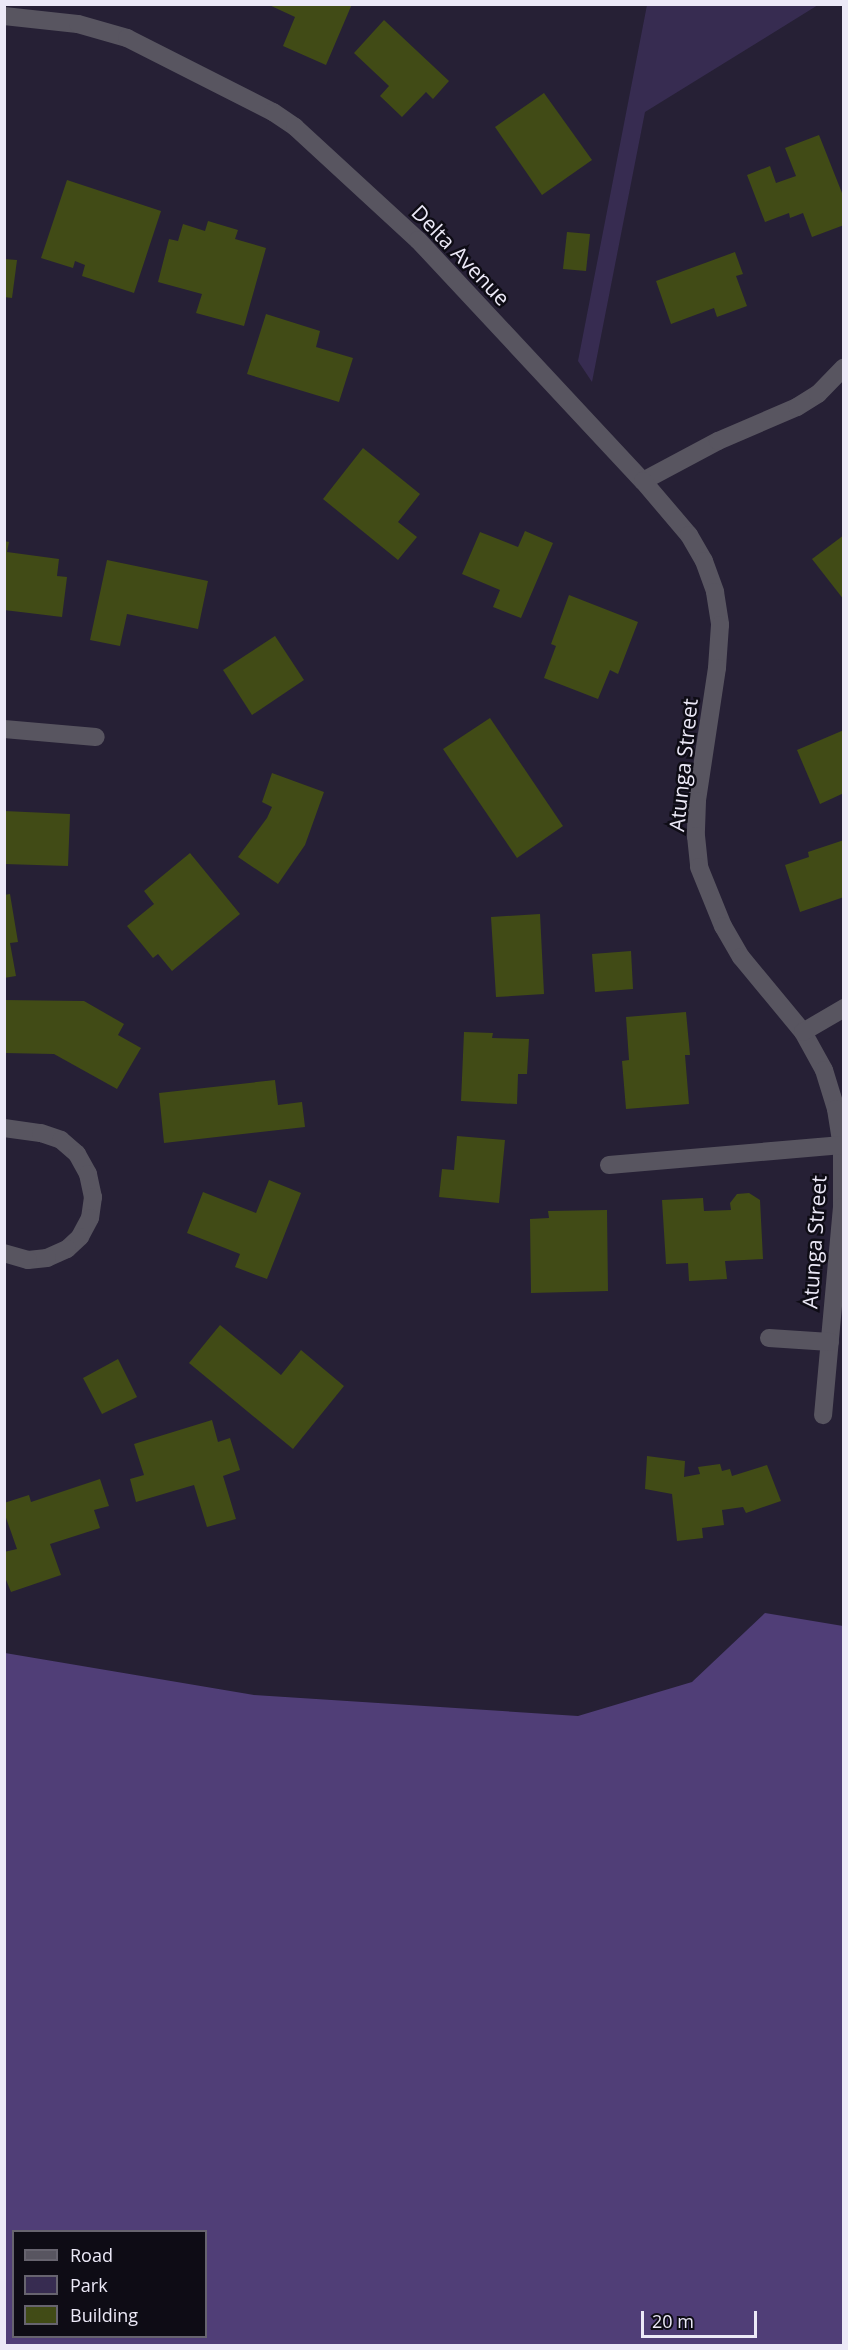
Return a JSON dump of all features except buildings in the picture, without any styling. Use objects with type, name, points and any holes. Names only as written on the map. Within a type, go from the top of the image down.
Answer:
[{"type":"street","name":"Delta Avenue","points":[[4,16],[78,24],[127,38],[273,112],[295,127],[418,240],[643,482]]},
{"type":"street","points":[[643,482],[729,436],[797,407],[818,394],[843,367]]},
{"type":"street","name":"Atunga Street","points":[[643,482],[689,535],[704,561],[715,592],[720,625],[717,668],[697,801],[696,836],[699,867],[718,916],[741,957],[804,1032],[824,1070],[836,1109],[842,1145],[842,1208],[823,1415]]},
{"type":"street","points":[[4,729],[96,737]]},
{"type":"street","points":[[804,1032],[843,1008]]},
{"type":"street","points":[[4,1128],[41,1133],[62,1140],[77,1154],[88,1174],[93,1197],[90,1218],[80,1237],[66,1249],[47,1258],[28,1260],[4,1253]]},
{"type":"street","name":"Atunga Street","points":[[609,1165],[842,1145]]},
{"type":"street","points":[[769,1338],[830,1342]]},
{"type":"green space","points":[[647,5],[818,5],[645,112],[592,382],[578,361]]},
{"type":"shaded area","points":[[765,1613],[843,1626],[843,2345],[5,2345],[5,1653],[254,1695],[578,1716],[692,1682]]}]
